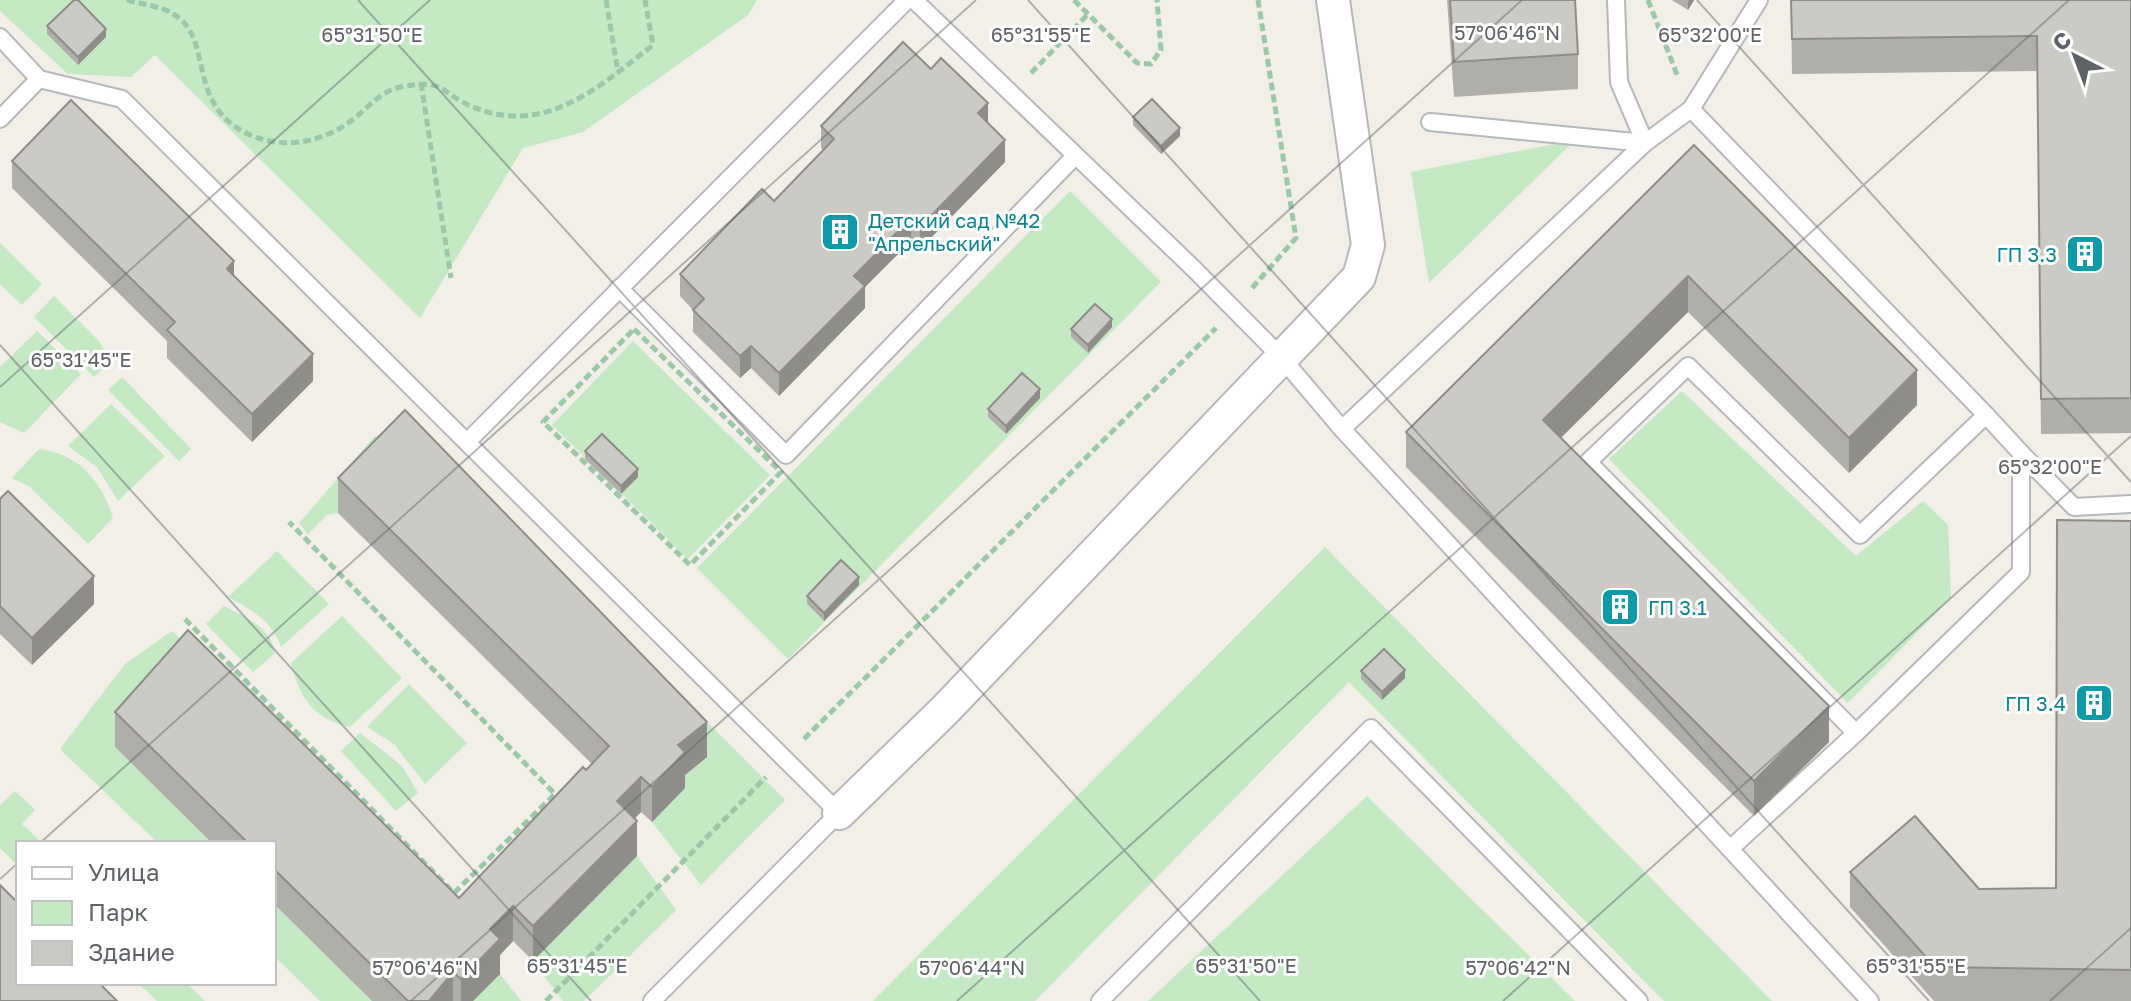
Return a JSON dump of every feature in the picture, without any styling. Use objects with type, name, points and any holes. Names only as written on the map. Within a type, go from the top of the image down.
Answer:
[{"type":"street","points":[[839,813],[944,711],[1359,277],[1368,245],[1333,0]]},
{"type":"lane","points":[[467,442],[907,0]]},
{"type":"lane","points":[[914,0],[1281,357],[1342,429],[1870,1001]]},
{"type":"lane","points":[[1616,0],[1619,82],[1645,143]]},
{"type":"lane","points":[[1342,429],[1645,143],[1691,109],[1759,0]]},
{"type":"lane","points":[[0,37],[39,79],[122,99],[839,813],[652,1001]]},
{"type":"lane","points":[[0,119],[39,79]]},
{"type":"lane","points":[[1691,109],[2074,507],[2131,504]]},
{"type":"lane","points":[[1430,122],[1645,143]]},
{"type":"lane","points":[[619,288],[786,455],[1075,156]]},
{"type":"lane","points":[[1856,733],[1588,462],[1688,366],[1860,535],[1986,415]]},
{"type":"lane","points":[[1730,849],[1856,733],[2021,572],[2021,453]]},
{"type":"lane","points":[[1100,1001],[1371,728],[1639,1001]]},
{"type":"path","points":[[127,0],[170,11],[182,20],[193,36],[208,94],[227,120],[248,134],[276,142],[303,142],[328,136],[390,89],[421,83],[446,88],[466,104],[485,112],[510,115],[576,103],[653,45],[645,0]]},
{"type":"path","points":[[606,0],[618,72]]},
{"type":"path","points":[[1074,0],[1137,63],[1151,64],[1161,50],[1157,0]]},
{"type":"path","points":[[1234,309],[1296,238],[1258,0]]},
{"type":"path","points":[[1648,0],[1691,109]]},
{"type":"path","points":[[1011,94],[1088,14]]},
{"type":"path","points":[[421,83],[451,278]]},
{"type":"path","points":[[546,1001],[1219,324],[1209,315]]},
{"type":"path","points":[[781,472],[634,329],[543,422],[690,565],[792,461]]},
{"type":"path","points":[[185,619],[454,893],[555,794],[289,522]]},
{"type":"green space","points":[[0,0],[757,0],[748,15],[583,132],[523,148],[420,318],[155,55],[131,77],[68,74],[0,11]]},
{"type":"green space","points":[[1575,140],[1429,283],[1411,172]]},
{"type":"green space","points":[[1070,191],[1161,282],[788,659],[697,568]]},
{"type":"green space","points":[[0,243],[42,284],[22,305],[0,284]]},
{"type":"green space","points":[[54,296],[98,340],[111,360],[94,377],[34,317]]},
{"type":"green space","points":[[37,331],[81,374],[24,433],[0,422],[0,367]]},
{"type":"green space","points":[[633,341],[770,475],[688,559],[552,425]]},
{"type":"green space","points":[[122,377],[191,449],[179,461],[108,390]]},
{"type":"green space","points":[[1682,391],[1856,556],[1923,501],[1948,525],[1951,598],[1848,703],[1609,459]]},
{"type":"green space","points":[[111,404],[165,456],[118,501],[97,467],[68,446]]},
{"type":"green space","points":[[413,428],[785,800],[701,885],[652,822],[678,781],[707,757],[338,513],[327,515],[308,534],[299,523],[374,437],[394,429]]},
{"type":"green space","points":[[39,449],[77,463],[102,492],[113,518],[88,544],[30,487],[12,478]]},
{"type":"green space","points":[[1325,547],[1772,1001],[1664,1001],[1349,682],[1035,1001],[873,1001]]},
{"type":"green space","points":[[277,551],[329,604],[281,647],[266,623],[253,611],[228,597]]},
{"type":"green space","points":[[224,606],[256,624],[273,644],[275,653],[253,672],[206,624]]},
{"type":"green space","points":[[342,616],[402,678],[350,727],[326,719],[310,705],[299,687],[291,663]]},
{"type":"green space","points":[[172,631],[188,646],[115,747],[210,841],[156,841],[60,749],[125,664]]},
{"type":"green space","points":[[409,684],[467,743],[425,784],[394,744],[367,727]]},
{"type":"green space","points":[[360,733],[402,766],[418,793],[396,811],[341,751]]},
{"type":"green space","points":[[15,791],[35,810],[22,824],[40,841],[16,841],[16,864],[0,848],[0,805]]},
{"type":"green space","points":[[1367,796],[1575,1001],[1148,1001]]},
{"type":"green space","points":[[637,856],[676,910],[584,1001],[563,1001],[533,961]]},
{"type":"green space","points":[[276,906],[372,1001],[320,1001],[276,958]]},
{"type":"green space","points":[[500,974],[521,1001],[473,1001]]},
{"type":"green space","points":[[140,985],[188,985],[205,1001],[157,1001]]},
{"type":"building","points":[[74,0],[78,0],[106,29],[78,57],[47,26]]},
{"type":"building","points":[[1450,0],[1575,0],[1578,54],[1454,62]]},
{"type":"building","name":"ГП 3.3","points":[[1791,0],[2131,0],[2131,398],[2041,399],[2037,36],[1792,39]]},
{"type":"building","name":"Детский сад №42 \"Апрельский\"","points":[[903,42],[931,69],[941,58],[988,103],[978,113],[1005,140],[920,227],[911,218],[854,276],[865,286],[779,373],[751,346],[740,356],[693,310],[704,299],[680,274],[762,189],[774,201],[834,139],[821,126]]},
{"type":"building","points":[[1152,99],[1180,128],[1161,146],[1133,117]]},
{"type":"building","points":[[71,100],[234,261],[227,269],[313,354],[252,414],[167,330],[175,322],[12,161]]},
{"type":"building","name":"ГП 3.1","points":[[1694,145],[1917,370],[1849,438],[1688,276],[1543,420],[1829,706],[1754,781],[1406,432]]},
{"type":"building","points":[[1095,304],[1112,319],[1088,345],[1071,329]]},
{"type":"building","points":[[1022,373],[1040,389],[1006,426],[988,409]]},
{"type":"building","points":[[405,410],[707,722],[678,745],[685,752],[652,787],[641,777],[617,801],[637,821],[533,926],[513,906],[490,929],[500,939],[461,979],[453,972],[429,1001],[408,1001],[276,871],[276,841],[246,841],[115,712],[188,630],[459,898],[583,767],[586,770],[609,746],[338,478]]},
{"type":"building","points":[[602,434],[638,469],[621,486],[585,451]]},
{"type":"building","points":[[8,491],[94,576],[32,638],[0,606],[0,499]]},
{"type":"building","name":"ГП 3.4","points":[[2057,520],[2131,521],[2131,970],[1935,967],[1850,872],[1915,816],[1979,889],[2056,888]]},
{"type":"building","points":[[841,560],[859,577],[824,613],[807,596]]},
{"type":"building","points":[[1384,649],[1405,670],[1382,692],[1361,671]]},
{"type":"building","points":[[0,885],[16,901],[16,985],[101,985],[117,1001],[0,1001]]},
{"type":"place","name":"Детский сад №42 \"Апрельский\"","points":[[840,232]]},
{"type":"place","name":"ГП 3.3","points":[[2085,254]]},
{"type":"place","name":"ГП 3.1","points":[[1620,607]]},
{"type":"place","name":"ГП 3.4","points":[[2094,703]]}]
